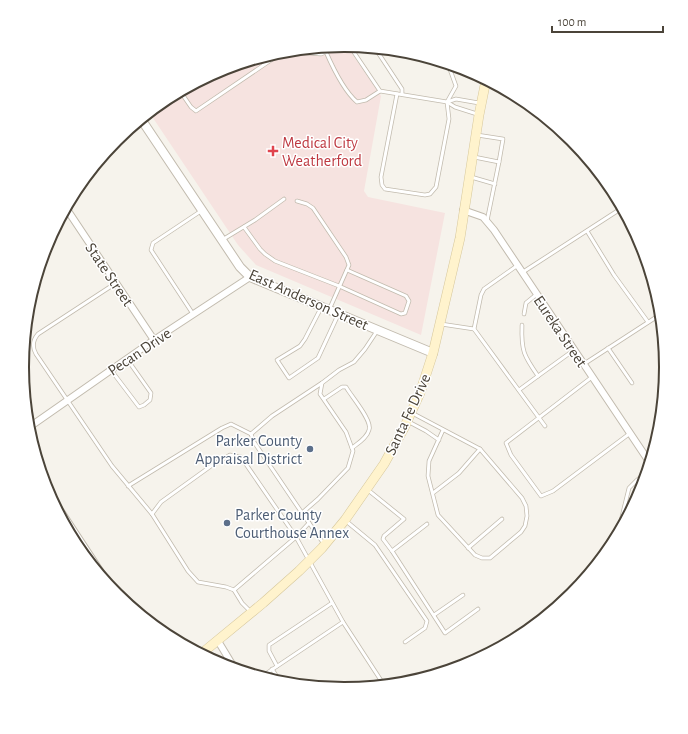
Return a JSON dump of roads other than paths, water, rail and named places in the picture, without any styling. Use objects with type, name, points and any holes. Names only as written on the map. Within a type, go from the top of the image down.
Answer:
[{"type":"main road","name":"Santa Fe Drive","points":[[206,650],[252,613],[310,560],[325,544],[384,464],[409,417],[420,393],[433,353],[460,238],[463,210],[485,85]]},
{"type":"street","name":"East Anderson Street","points":[[144,123],[240,267],[250,277],[433,353]]},
{"type":"street","name":"Eureka Street","points":[[463,210],[483,217],[494,230],[646,456]]},
{"type":"street","name":"State Street","points":[[69,213],[154,340]]},
{"type":"street","name":"Pecan Drive","points":[[34,423],[127,358],[250,277]]},
{"type":"street","points":[[218,641],[230,660]]},
{"type":"lane","points":[[353,52],[380,91]]},
{"type":"lane","points":[[326,53],[338,76],[354,99],[358,102],[366,100],[380,91],[448,102],[455,107],[479,115]]},
{"type":"lane","points":[[379,54],[402,89],[402,94]]},
{"type":"lane","points":[[184,96],[191,107],[196,111],[269,61]]},
{"type":"lane","points":[[397,94],[381,177],[382,185],[385,189],[425,195],[430,194],[436,187],[449,119],[448,102],[456,86],[451,71]]},
{"type":"lane","points":[[448,102],[456,99],[481,103]]},
{"type":"lane","points":[[476,135],[503,139],[487,222]]},
{"type":"lane","points":[[472,156],[499,162]]},
{"type":"lane","points":[[469,177],[495,184]]},
{"type":"lane","points":[[222,240],[244,227],[284,199]]},
{"type":"lane","points":[[297,201],[307,204],[313,208],[346,257],[349,265],[340,286],[300,346],[277,360],[289,378],[318,358],[339,314]]},
{"type":"lane","points":[[193,314],[151,250],[153,243],[202,210]]},
{"type":"lane","points":[[523,272],[618,211]]},
{"type":"lane","points":[[244,227],[260,249],[275,261],[340,286],[401,314],[405,313],[409,300],[402,293],[346,270]]},
{"type":"lane","points":[[587,231],[614,275],[648,322]]},
{"type":"lane","points":[[474,329],[481,295],[484,288],[518,265]]},
{"type":"lane","points":[[116,283],[38,334],[33,341],[36,354],[112,466],[152,514],[188,571],[198,582],[234,590],[252,613]]},
{"type":"lane","points":[[524,314],[526,303],[537,294]]},
{"type":"lane","points":[[584,364],[655,317]]},
{"type":"lane","points":[[440,324],[474,329],[545,426]]},
{"type":"lane","points":[[522,325],[521,343],[525,357],[538,376]]},
{"type":"lane","points":[[251,434],[272,416],[339,370],[354,362],[366,349],[378,330]]},
{"type":"lane","points":[[608,348],[632,383]]},
{"type":"lane","points":[[519,390],[574,350]]},
{"type":"lane","points":[[111,370],[139,406],[144,405],[150,400],[151,393],[127,358]]},
{"type":"lane","points":[[592,377],[506,443],[510,454],[541,496],[553,490],[630,434]]},
{"type":"lane","points":[[302,513],[348,468],[353,451],[346,432],[320,394],[322,383]]},
{"type":"lane","points":[[324,399],[342,387],[346,387],[370,422],[370,430],[365,438],[352,448]]},
{"type":"lane","points":[[409,417],[443,430],[480,449],[522,498],[526,506],[527,516],[525,526],[490,558],[482,558],[475,555],[438,514],[428,476],[429,461],[443,430]]},
{"type":"lane","points":[[409,417],[439,440]]},
{"type":"lane","points":[[128,486],[222,428],[231,424],[251,434],[254,442],[309,524],[325,544]]},
{"type":"lane","points":[[433,493],[459,473],[480,449]]},
{"type":"lane","points":[[152,514],[161,502],[211,466],[230,455],[240,457],[296,537],[310,560],[320,583],[343,622],[380,679]]},
{"type":"lane","points":[[622,515],[629,488],[638,479]]},
{"type":"lane","points":[[366,489],[404,519],[384,536],[383,539],[445,632],[478,609]]},
{"type":"lane","points":[[468,548],[502,519]]},
{"type":"lane","points":[[344,520],[375,545],[427,621],[425,628],[405,642]]},
{"type":"lane","points":[[234,590],[309,524]]},
{"type":"lane","points":[[392,551],[427,524]]},
{"type":"lane","points":[[434,615],[463,595]]},
{"type":"lane","points":[[278,666],[269,651],[269,645],[332,603]]},
{"type":"lane","points":[[267,672],[343,622]]},
{"type":"lane","points":[[272,669],[275,674]]},
{"type":"place","name":"Medical City Weatherford","points":[[273,151]]},
{"type":"place","name":"Parker County Appraisal District","points":[[310,449]]},
{"type":"place","name":"Parker County Courthouse Annex","points":[[227,523]]}]
